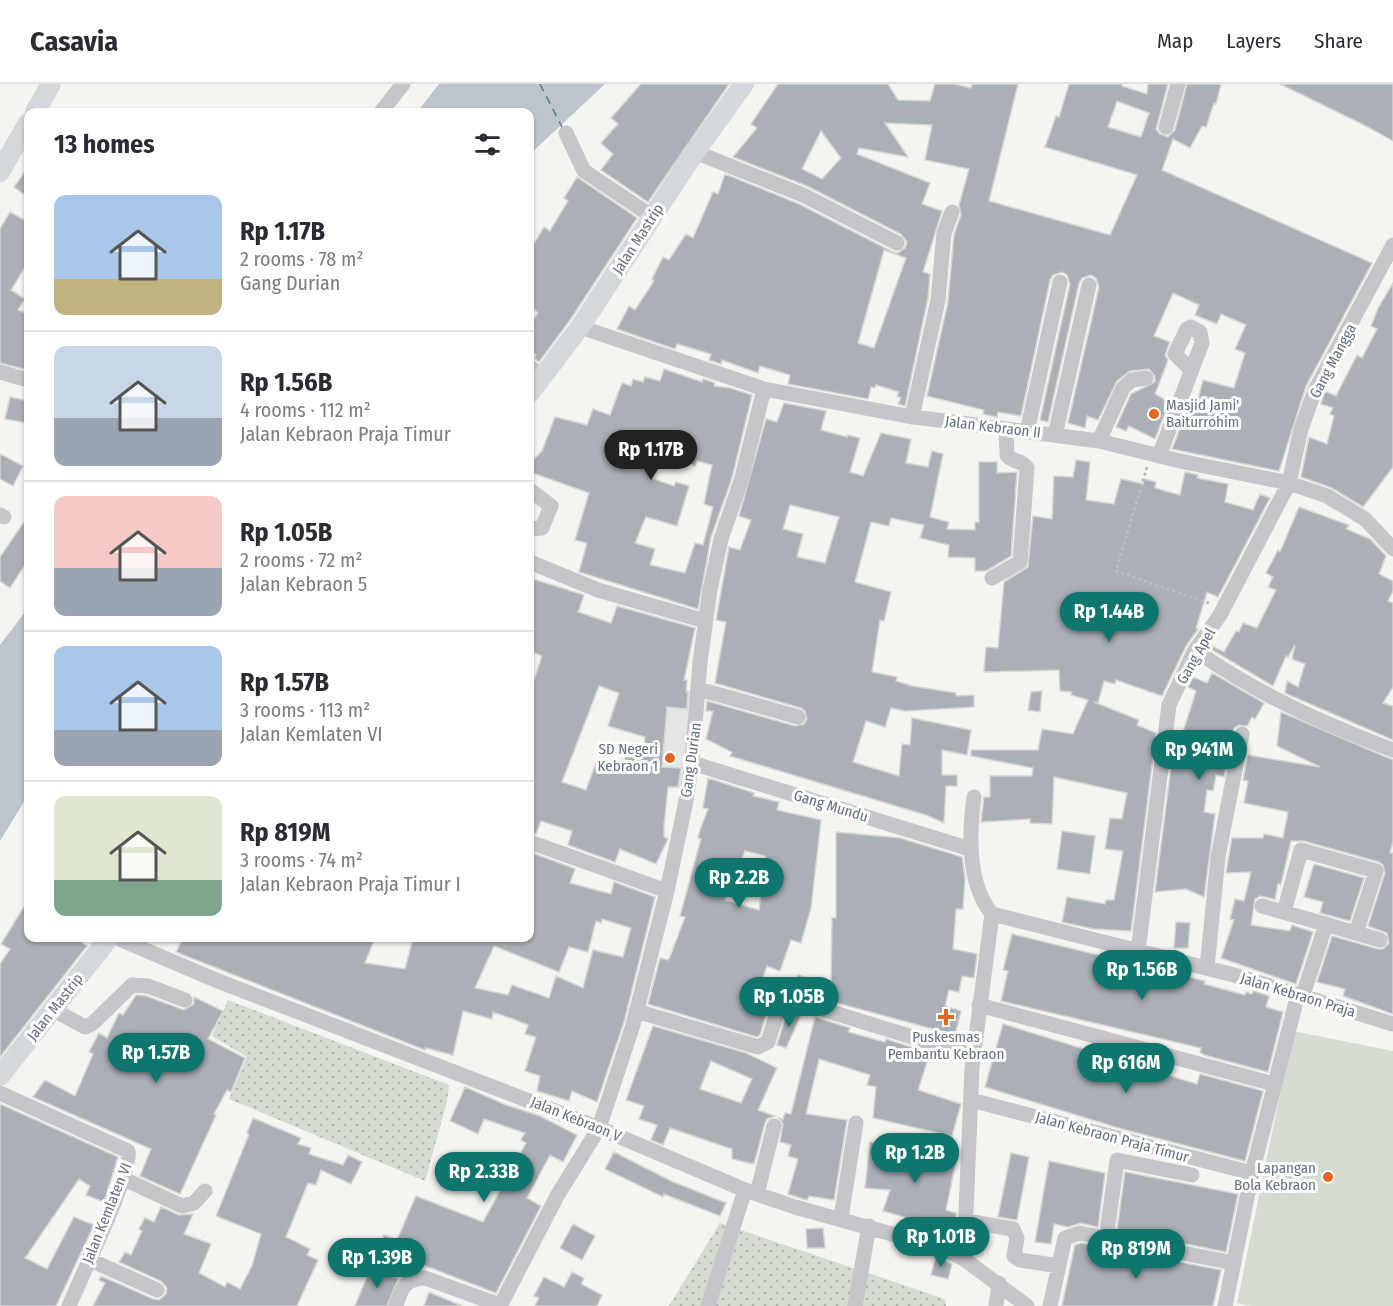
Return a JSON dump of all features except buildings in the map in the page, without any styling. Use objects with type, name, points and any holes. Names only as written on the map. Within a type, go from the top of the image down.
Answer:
[{"type":"main road","points":[[36,108],[51,84]]},
{"type":"main road","name":"Jalan Mastrip","points":[[536,372],[580,327],[695,152],[744,84]]},
{"type":"main road","points":[[0,172],[24,130]]},
{"type":"main road","name":"Jalan Mastrip","points":[[0,1076],[106,942]]},
{"type":"street","points":[[384,108],[403,84]]},
{"type":"street","points":[[1166,127],[1178,84]]},
{"type":"street","points":[[566,133],[584,171],[652,217]]},
{"type":"street","points":[[695,152],[803,195],[897,243]]},
{"type":"street","points":[[912,417],[938,300],[944,233],[952,213]]},
{"type":"street","name":"Gang Mangga","points":[[1290,483],[1301,429],[1315,390],[1393,245]]},
{"type":"street","points":[[1027,432],[1060,282]]},
{"type":"street","points":[[1055,435],[1089,285]]},
{"type":"street","name":"Jalan Kebraon II","points":[[580,327],[764,389],[912,417],[1099,441],[1290,483],[1327,496],[1365,519],[1393,549]]},
{"type":"street","points":[[1155,455],[1191,370]]},
{"type":"street","points":[[0,372],[24,379]]},
{"type":"street","points":[[1099,441],[1123,388],[1132,380],[1146,378]]},
{"type":"street","name":"Gang Durian","points":[[500,1306],[557,1196],[599,1128],[636,1011],[667,891],[692,763],[705,621],[721,539],[741,481],[764,389]]},
{"type":"street","points":[[992,578],[1020,562],[1027,468],[1022,462],[1013,460],[1007,455],[1006,429]]},
{"type":"street","name":"Gang Apel","points":[[1138,951],[1169,705],[1196,650],[1224,608],[1290,483]]},
{"type":"street","points":[[534,493],[551,506],[542,528],[534,529]]},
{"type":"street","points":[[534,564],[598,590],[705,621]]},
{"type":"street","points":[[1196,650],[1239,681],[1337,728],[1393,750]]},
{"type":"street","points":[[699,689],[798,717]]},
{"type":"street","points":[[1207,968],[1218,857],[1242,734]]},
{"type":"street","name":"Gang Mundu","points":[[692,763],[970,849]]},
{"type":"street","points":[[964,1259],[974,1056],[992,914],[982,902],[970,849],[974,797]]},
{"type":"street","points":[[534,843],[667,891]]},
{"type":"street","points":[[1284,912],[1300,850],[1378,864],[1356,933]]},
{"type":"street","points":[[1262,906],[1380,940]]},
{"type":"street","name":"Jalan Kebraon Praja","points":[[992,914],[1207,968],[1301,994],[1393,1024]]},
{"type":"street","points":[[1226,1306],[1252,1173],[1274,1084],[1301,994],[1326,924]]},
{"type":"street","name":"Jalan Kebraon V","points":[[126,942],[218,981],[599,1128],[751,1192],[942,1248],[964,1259],[1027,1306]]},
{"type":"street","points":[[52,1009],[85,1027],[92,1024],[132,985],[148,986],[185,1000]]},
{"type":"street","points":[[636,1011],[758,1047],[768,1042],[781,1000],[789,999],[974,1056]]},
{"type":"street","points":[[979,1005],[1274,1084]]},
{"type":"street","name":"Jalan Kemlaten VI","points":[[0,1093],[128,1151],[130,1156],[124,1179],[69,1306]]},
{"type":"street","name":"Jalan Kebraon Praja Timur","points":[[971,1100],[1252,1173]]},
{"type":"street","points":[[841,1218],[856,1123]]},
{"type":"street","points":[[708,1306],[774,1126]]},
{"type":"street","points":[[1106,1239],[1117,1160],[1192,1175]]},
{"type":"street","points":[[124,1179],[182,1206],[194,1203],[205,1191]]},
{"type":"street","points":[[966,1221],[1012,1228],[1017,1238],[1014,1256],[1020,1260],[1059,1266]]},
{"type":"street","points":[[855,1306],[869,1226]]},
{"type":"street","points":[[1050,1306],[1065,1238],[1071,1234],[1080,1233],[1234,1263]]},
{"type":"street","points":[[88,1259],[157,1290]]},
{"type":"street","points":[[396,1306],[402,1287],[412,1279],[425,1278],[500,1306]]},
{"type":"street","points":[[996,1306],[999,1283]]},
{"type":"path","points":[[1155,455],[1116,571],[1224,608]]},
{"type":"shaded area","points":[[439,84],[605,84],[534,150],[534,108],[420,108]]},
{"type":"shaded area","points":[[24,613],[24,802],[0,841],[0,645]]},
{"type":"shaded area","name":"SD Negeri Kebraon 1","points":[[648,686],[702,691],[693,790],[641,785]]},
{"type":"shaded area","points":[[228,1000],[449,1085],[447,1102],[425,1181],[229,1099],[247,1057],[212,1036]]},
{"type":"shaded area","name":"Lapangan Bola Kebraon","points":[[1293,1031],[1393,1051],[1393,1306],[1251,1306],[1237,1303]]},
{"type":"shaded area","points":[[720,1223],[945,1299],[946,1306],[669,1306]]},
{"type":"ferry route","points":[[540,84],[562,127]]},
{"type":"place","name":"Masjid Jami' Baiturrohim","points":[[1154,414]]},
{"type":"place","name":"SD Negeri Kebraon 1","points":[[670,758]]},
{"type":"place","name":"Puskesmas Pembantu Kebraon","points":[[946,1017]]},
{"type":"place","name":"Lapangan Bola Kebraon","points":[[1328,1177]]}]
